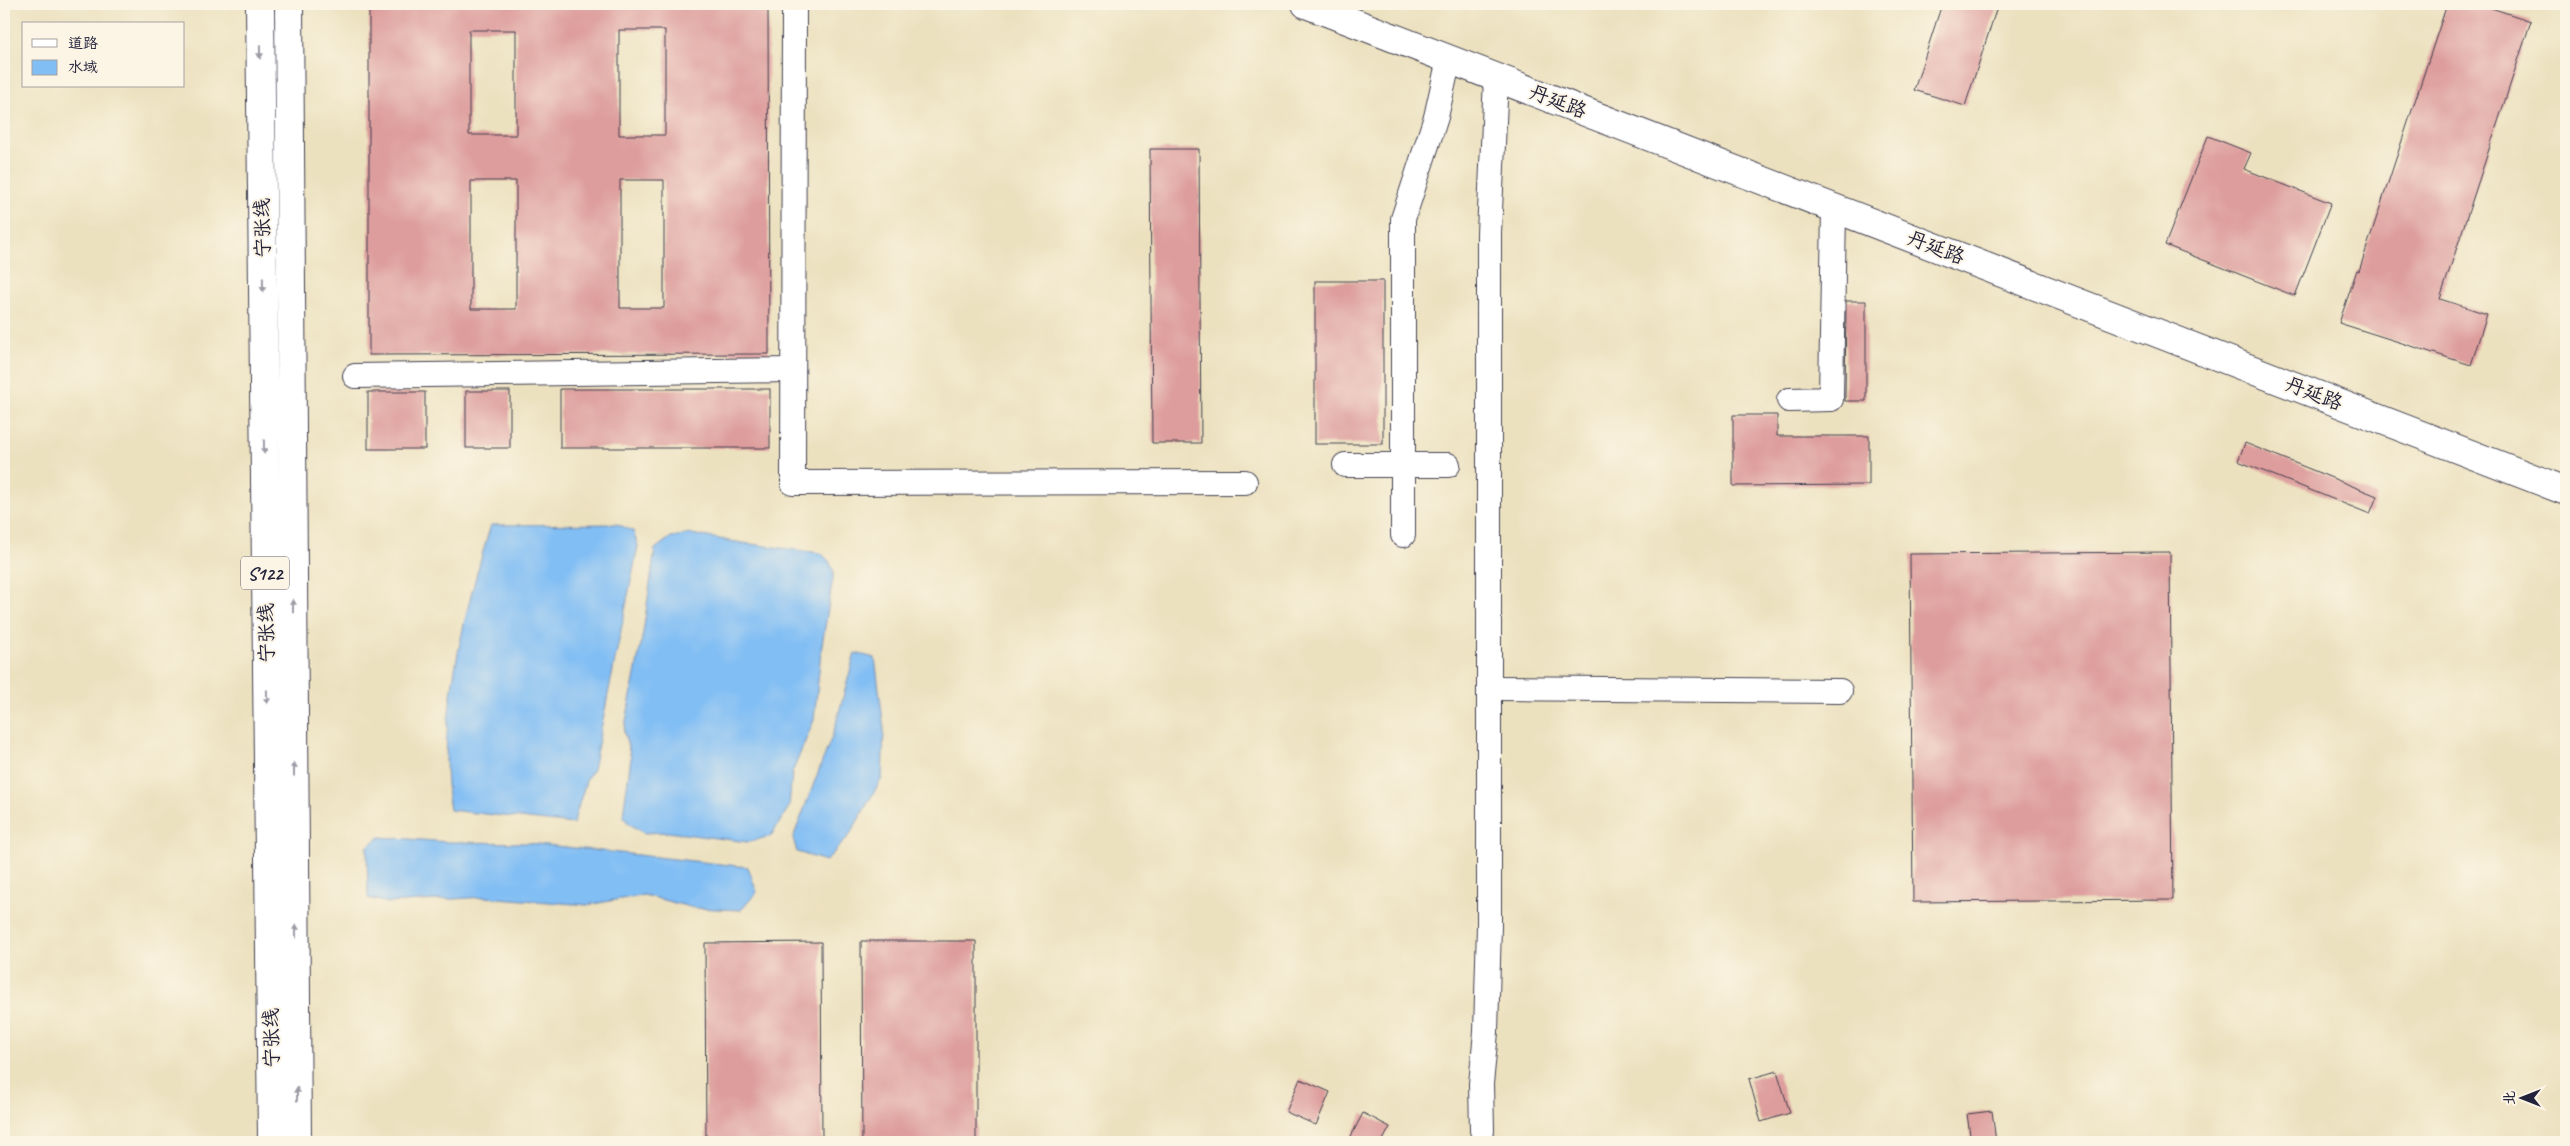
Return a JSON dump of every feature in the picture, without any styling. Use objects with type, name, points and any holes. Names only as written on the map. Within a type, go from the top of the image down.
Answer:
[{"type":"main road","name":"宁张线","points":[[260,4],[272,1142]]},
{"type":"main road","name":"宁张线","points":[[289,4],[297,1142]]},
{"type":"main road","name":"丹延路","points":[[1306,4],[2566,491]]},
{"type":"street","points":[[794,4],[793,483],[1245,482]]},
{"type":"street","points":[[1403,535],[1403,219],[1436,117],[1449,59]]},
{"type":"street","points":[[1482,1130],[1481,1084],[1486,1032],[1490,926],[1488,233],[1496,78]]},
{"type":"street","points":[[1789,400],[1831,399],[1834,208]]},
{"type":"street","points":[[355,376],[793,370]]},
{"type":"street","points":[[1345,465],[1448,465]]},
{"type":"street","points":[[1489,688],[1840,691]]},
{"type":"water","points":[[617,524],[633,531],[638,546],[593,769],[587,778],[573,824],[450,810],[446,777],[450,704],[463,629],[491,525]]},
{"type":"water","points":[[691,534],[742,543],[821,553],[829,561],[834,572],[821,651],[814,720],[792,773],[789,807],[771,836],[748,842],[668,832],[644,833],[628,823],[623,815],[631,758],[624,732],[643,633],[655,549],[671,537]]},
{"type":"water","points":[[855,653],[875,658],[884,729],[882,778],[849,836],[826,861],[797,852],[793,838],[834,731]]},
{"type":"water","points":[[380,837],[449,842],[528,843],[748,867],[757,892],[741,910],[694,908],[644,895],[587,905],[485,897],[388,903],[368,898],[367,847]]},
{"type":"building","points":[[369,4],[768,4],[769,354],[369,355]],"holes":[[[469,30],[516,30],[516,135],[469,135]],[[619,30],[665,30],[665,135],[619,135]],[[620,180],[664,180],[664,308],[620,308]],[[471,181],[516,181],[516,309],[471,309]]]},
{"type":"building","points":[[1942,4],[1998,4],[1965,106],[1914,90]]},
{"type":"building","points":[[2447,4],[2479,4],[2531,21],[2440,299],[2487,314],[2471,365],[2339,323],[2357,270],[2359,271]]},
{"type":"building","points":[[2208,136],[2251,153],[2244,169],[2331,203],[2295,296],[2165,245]]},
{"type":"building","points":[[1150,149],[1199,149],[1201,443],[1152,443]]},
{"type":"building","points":[[1315,281],[1383,281],[1383,444],[1315,444]]},
{"type":"building","points":[[1846,301],[1866,301],[1866,401],[1845,401]]},
{"type":"building","points":[[560,389],[770,389],[770,448],[560,448]]},
{"type":"building","points":[[466,391],[510,391],[510,448],[466,448]]},
{"type":"building","points":[[368,392],[425,392],[425,449],[368,449]]},
{"type":"building","points":[[1733,415],[1777,415],[1777,436],[1869,436],[1869,485],[1733,486]]},
{"type":"building","points":[[2245,443],[2377,496],[2370,514],[2238,461]]},
{"type":"building","points":[[2170,552],[2173,900],[1913,902],[1910,554]]},
{"type":"building","points":[[861,941],[976,941],[976,1142],[862,1142]]},
{"type":"building","points":[[821,942],[822,1142],[706,1142],[705,943]]},
{"type":"building","points":[[1777,1071],[1790,1113],[1761,1122],[1749,1079]]},
{"type":"building","points":[[1300,1079],[1330,1092],[1316,1125],[1286,1112]]},
{"type":"building","points":[[1992,1111],[1996,1142],[1971,1142],[1967,1114]]},
{"type":"building","points":[[1363,1113],[1390,1127],[1382,1142],[1348,1142]]}]
